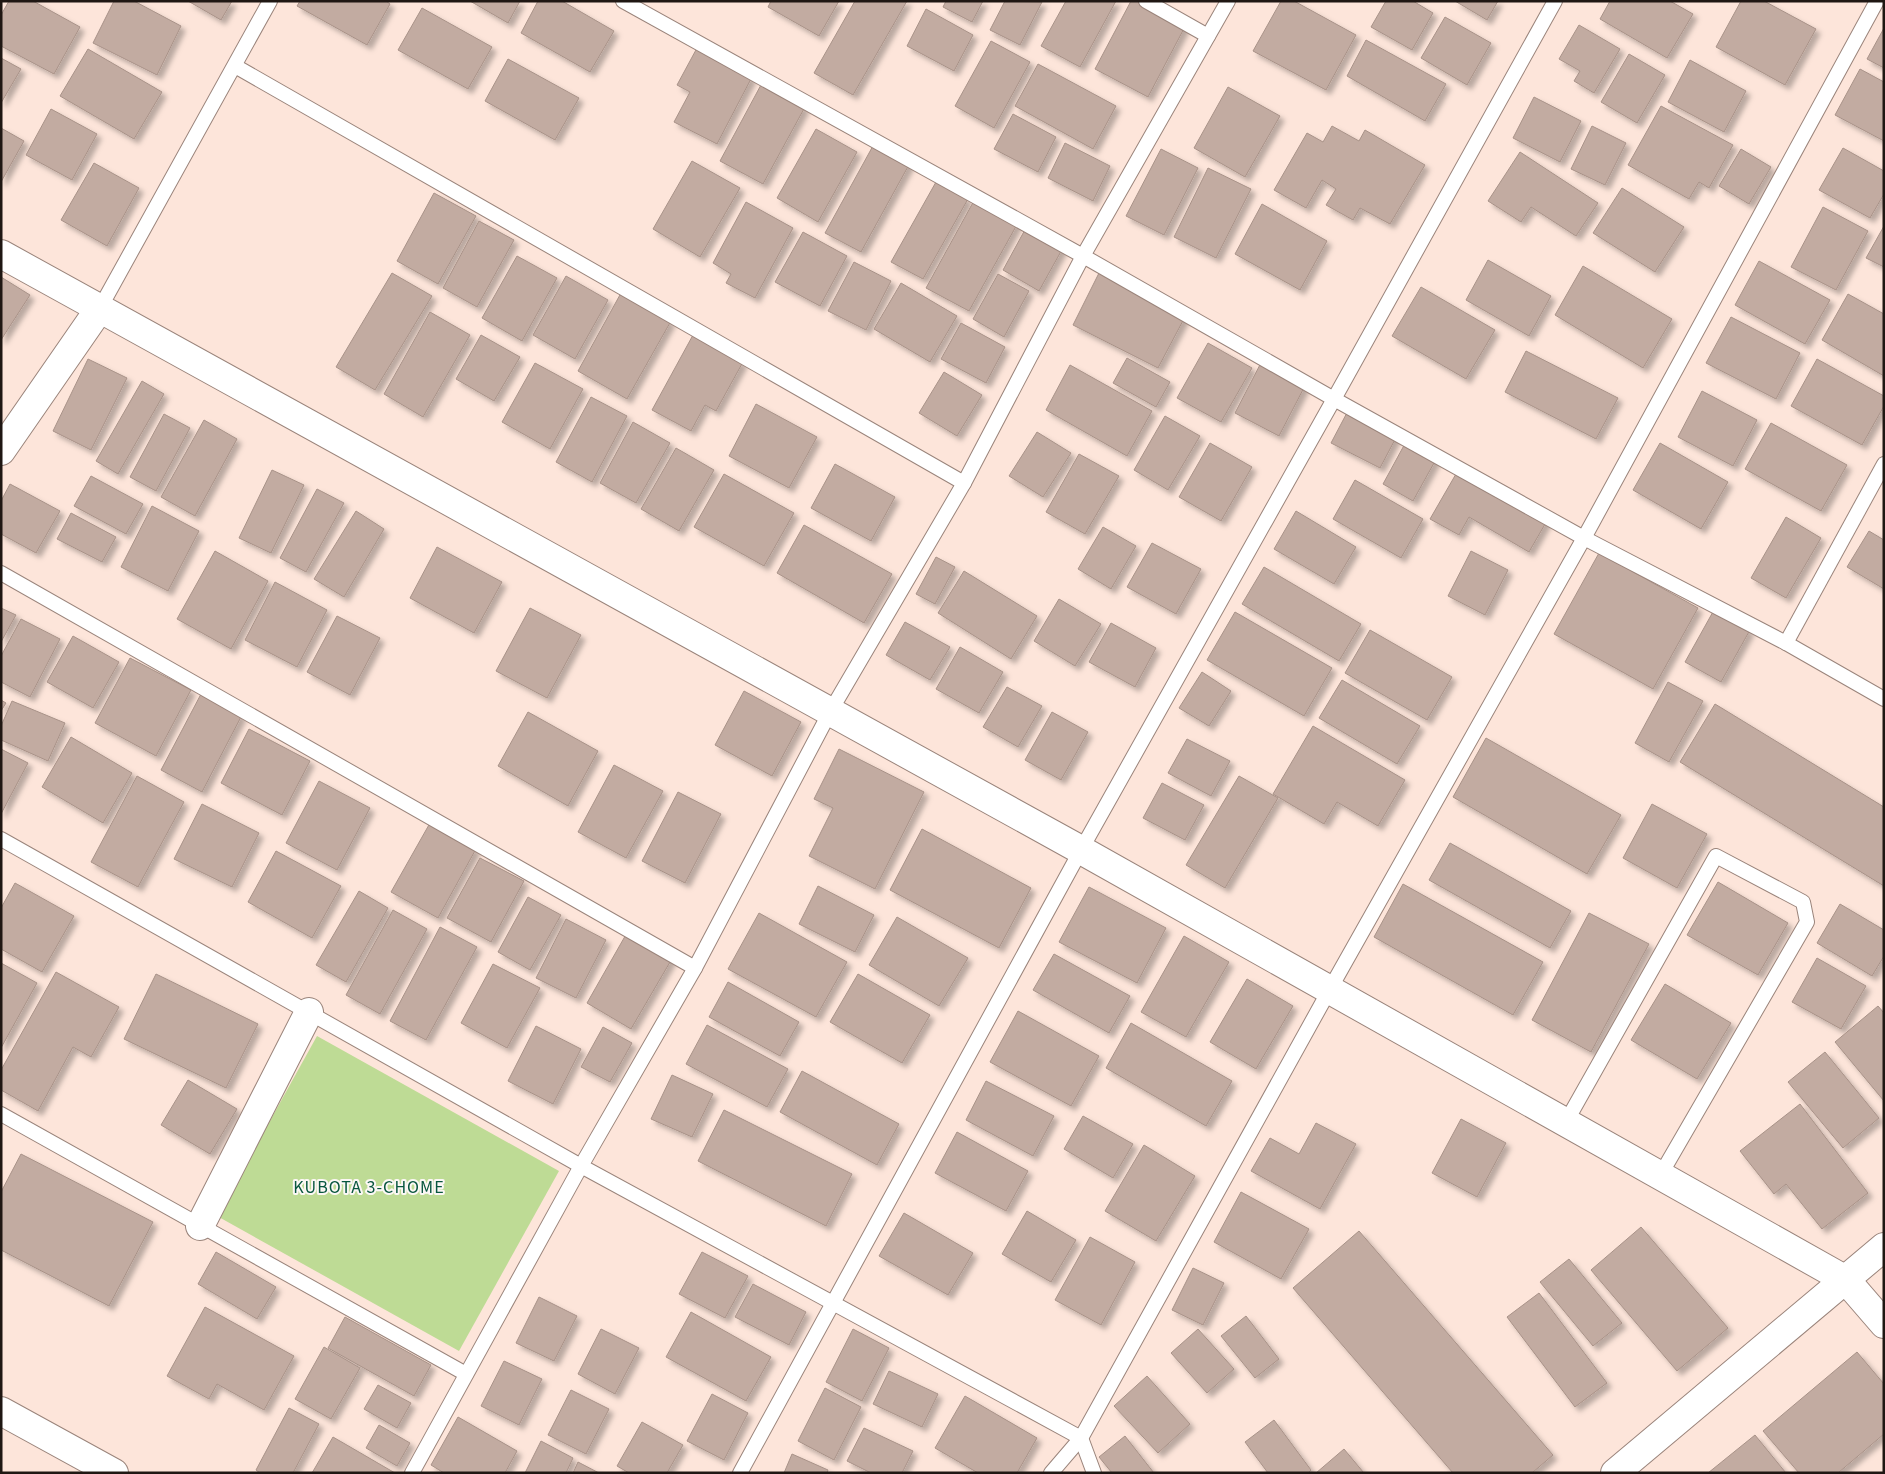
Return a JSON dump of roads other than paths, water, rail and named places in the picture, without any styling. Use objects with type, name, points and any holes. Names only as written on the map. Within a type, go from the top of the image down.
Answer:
[{"type":"street","points":[[1,254],[1081,850],[1660,1174],[1846,1280],[1884,1324]]},
{"type":"street","points":[[1,451],[100,308]]},
{"type":"street","points":[[200,1226],[309,1012]]},
{"type":"street","points":[[1615,1473],[1884,1247]]},
{"type":"street","points":[[1,1411],[114,1473]]},
{"type":"lane","points":[[100,308],[270,1]]},
{"type":"lane","points":[[623,1],[1083,256],[1584,538],[1786,643],[1884,699]]},
{"type":"lane","points":[[1146,1],[1208,36]]},
{"type":"lane","points":[[412,1473],[582,1166],[695,968],[830,712],[964,483],[1083,256],[1228,1]]},
{"type":"lane","points":[[740,1473],[1081,850],[1555,1]]},
{"type":"lane","points":[[1051,1473],[1081,1438],[1330,989],[1584,538],[1877,1]]},
{"type":"lane","points":[[235,66],[964,483]]},
{"type":"lane","points":[[1786,643],[1884,464]]},
{"type":"lane","points":[[1,573],[695,968]]},
{"type":"lane","points":[[1,839],[582,1166],[1081,1438],[1094,1473]]},
{"type":"lane","points":[[1566,1122],[1716,856],[1803,902],[1807,922],[1660,1174]]},
{"type":"lane","points":[[1,1114],[466,1374]]},
{"type":"district","name":"KUBOTA 3-CHOME","points":[[369,1187]]}]
